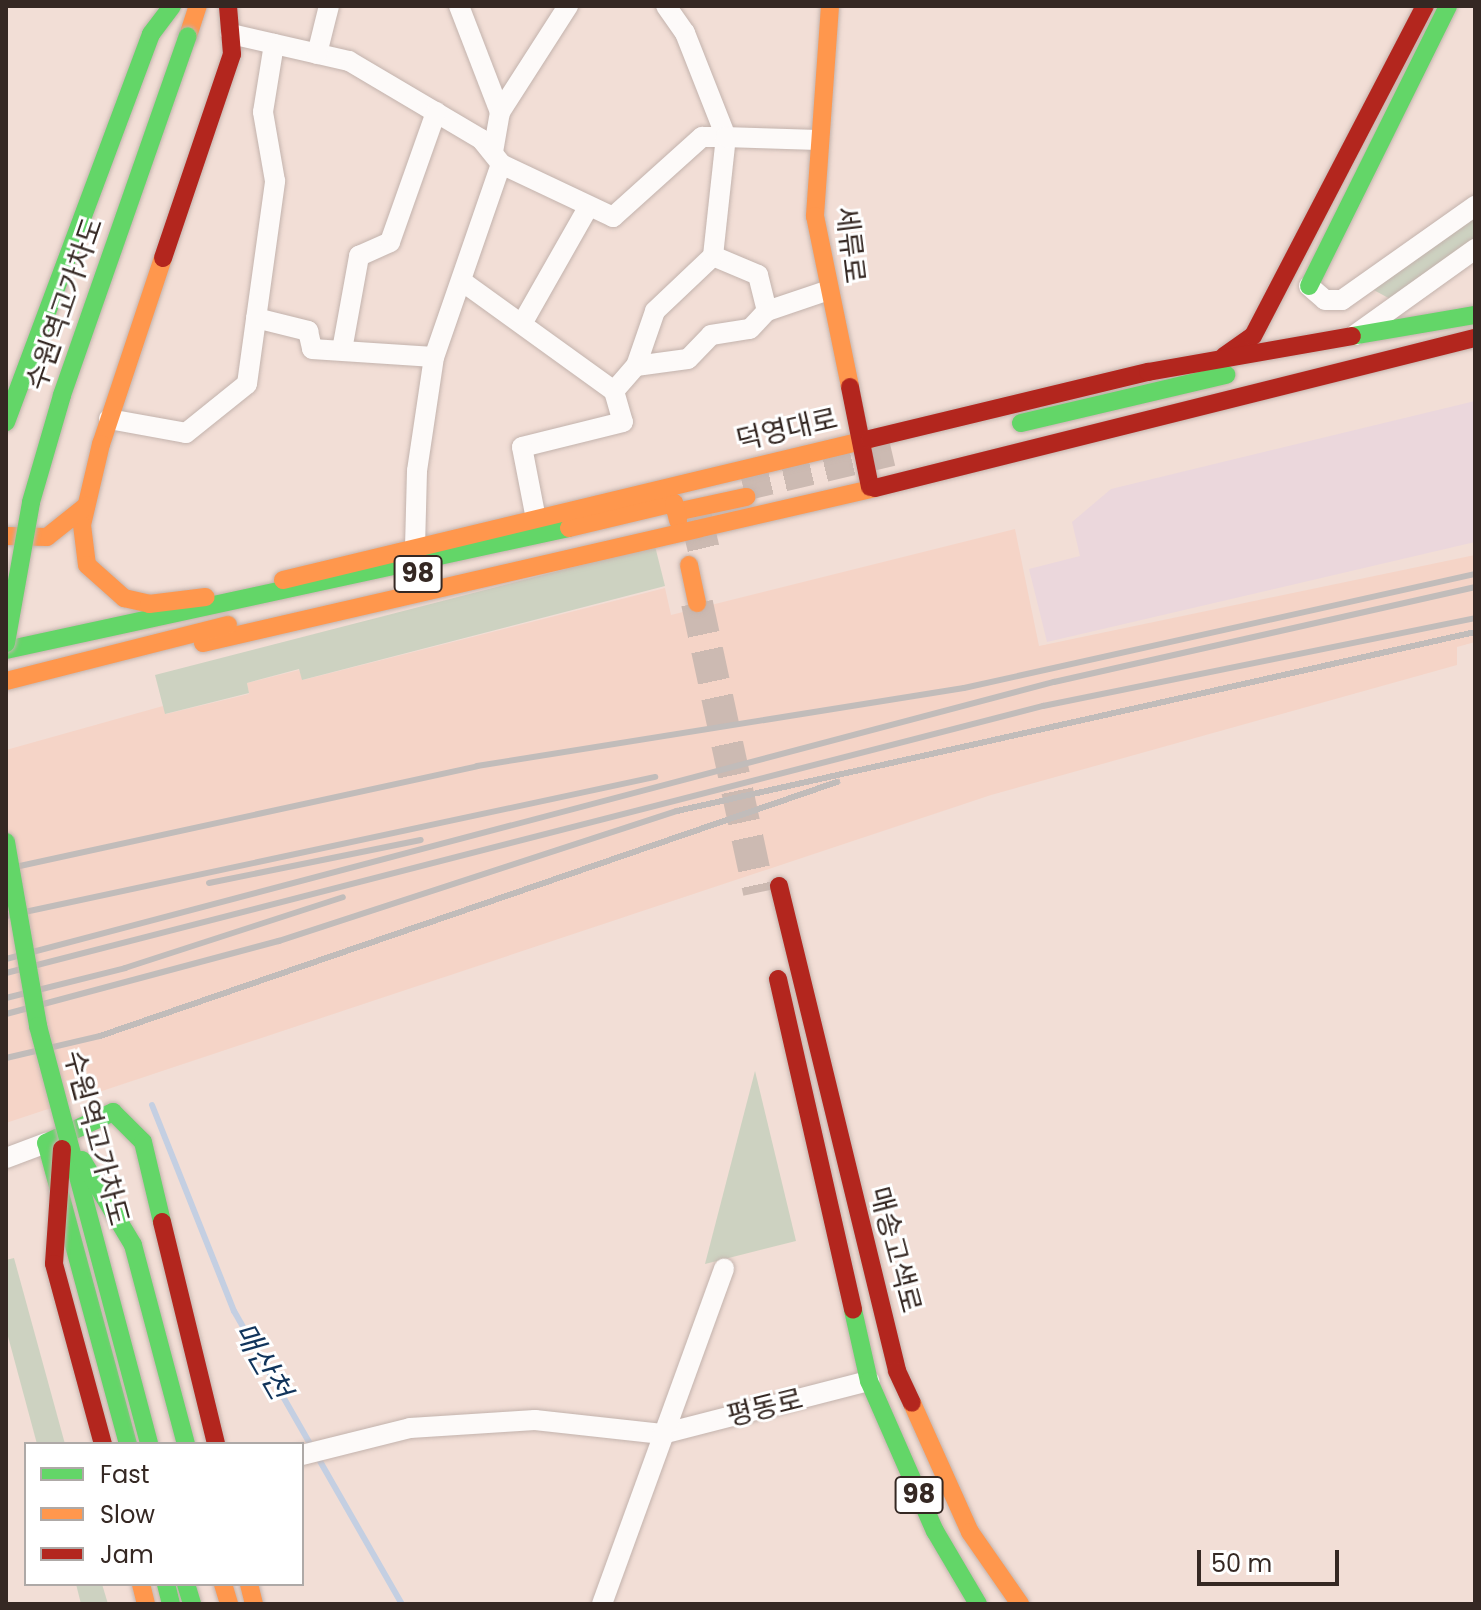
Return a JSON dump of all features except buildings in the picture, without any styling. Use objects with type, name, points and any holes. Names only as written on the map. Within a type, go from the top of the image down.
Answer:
[{"type":"main road","points":[[6,422],[151,34],[172,6]]},
{"type":"main road","name":"수원역고가차도","points":[[6,643],[31,502],[62,395],[198,6]]},
{"type":"main road","points":[[215,597],[149,604],[105,586],[82,545],[86,506],[109,419],[232,54],[228,6]]},
{"type":"main road","name":"세류로","points":[[830,6],[816,140],[815,216],[826,291],[863,442],[870,487]]},
{"type":"main road","points":[[1219,360],[1253,336],[1425,6]]},
{"type":"main road","points":[[1309,286],[1448,6]]},
{"type":"main road","name":"덕영대로","points":[[1440,347],[893,458],[1351,340],[1475,315]]},
{"type":"main road","name":"덕영대로","points":[[162,644],[217,642],[870,487],[1475,338]]},
{"type":"main road","name":"덕영대로","points":[[157,620],[215,597],[750,467],[1219,360],[1351,340]]},
{"type":"main road","points":[[750,467],[773,476],[775,495],[756,514]]},
{"type":"main road","name":"덕영대로","points":[[6,681],[162,644],[304,602],[685,510],[745,492]]},
{"type":"main road","points":[[6,536],[47,537],[86,506]]},
{"type":"main road","name":"덕영대로","points":[[6,650],[685,510]]},
{"type":"main road","points":[[697,603],[698,564],[716,599]]},
{"type":"main road","name":"수원역고가차도","points":[[6,842],[65,1132],[148,1442]]},
{"type":"main road","name":"매송고색로","points":[[779,886],[897,1371],[970,1532],[1020,1604]]},
{"type":"main road","name":"매송고색로","points":[[759,892],[869,1381],[935,1531],[978,1604]]},
{"type":"main road","points":[[127,1442],[46,1143],[113,1112],[143,1142],[216,1442]]},
{"type":"main road","points":[[65,1132],[54,1264],[102,1442]]},
{"type":"main road","points":[[65,1132],[133,1245],[185,1442]]},
{"type":"street","points":[[317,54],[329,6]]},
{"type":"street","points":[[415,548],[417,471],[434,357],[463,282],[497,158],[500,112],[459,6]]},
{"type":"street","points":[[500,112],[568,6]]},
{"type":"street","points":[[614,391],[636,366],[655,311],[713,256],[726,137],[685,33],[666,6]]},
{"type":"street","points":[[231,34],[349,61],[436,112],[497,158],[613,217],[702,137],[816,140]]},
{"type":"street","points":[[109,419],[186,433],[247,384],[275,181],[263,112],[274,44]]},
{"type":"street","points":[[342,350],[359,256],[390,242],[436,112]]},
{"type":"street","points":[[523,322],[589,206]]},
{"type":"street","points":[[1309,286],[1325,300],[1342,300],[1475,206]]},
{"type":"street","points":[[1351,340],[1475,249]]},
{"type":"street","points":[[713,256],[758,275],[767,311]]},
{"type":"street","points":[[463,282],[523,322],[614,391],[623,422],[522,447],[536,519]]},
{"type":"street","points":[[636,366],[688,359],[711,335],[750,329],[767,311],[826,291]]},
{"type":"street","points":[[256,318],[308,331],[312,349],[434,357]]},
{"type":"street","points":[[6,1158],[46,1143]]},
{"type":"street","points":[[602,1604],[724,1268]]},
{"type":"street","name":"평동로","points":[[662,1434],[869,1381]]},
{"type":"street","points":[[304,1455],[410,1428],[535,1420],[662,1434]]},
{"type":"shaded area","points":[[1475,401],[1475,542],[1047,642],[1029,569],[1080,556],[1072,522],[1111,489]]},
{"type":"shaded area","points":[[1015,529],[1039,646],[1475,555],[1475,642],[1457,647],[1457,665],[991,795],[6,1123],[6,750],[163,706],[166,714],[249,694],[247,683],[299,670],[303,680],[665,588],[671,615]]},
{"type":"green space","points":[[1475,215],[1475,242],[1392,300],[1372,289]]},
{"type":"green space","points":[[655,546],[665,586],[302,680],[299,669],[247,683],[249,693],[165,714],[155,675]]},
{"type":"green space","points":[[755,1071],[796,1241],[705,1264]]},
{"type":"green space","points":[[14,1258],[64,1442],[36,1442],[6,1329],[6,1260]]},
{"type":"green space","points":[[76,1586],[103,1586],[108,1604],[81,1604]]},
{"type":"waterway","name":"매산천","points":[[152,1105],[234,1311],[402,1604]]},
{"type":"tunnel","points":[[743,487],[892,452]]},
{"type":"tunnel","points":[[696,517],[707,563]]},
{"type":"tunnel","points":[[697,603],[759,892]]},
{"type":"railway","points":[[6,869],[477,766],[964,688],[1475,574]]},
{"type":"railway","points":[[6,959],[1054,682],[1475,587]]},
{"type":"railway","points":[[6,973],[1043,706],[1475,618]]},
{"type":"railway","points":[[6,1014],[279,941],[677,811],[1475,632]]},
{"type":"railway","points":[[6,916],[655,777]]},
{"type":"railway","points":[[6,1058],[100,1036],[837,782]]},
{"type":"railway","points":[[209,883],[421,840]]},
{"type":"railway","points":[[6,998],[125,968],[343,897]]},
{"type":"traffic: fast","points":[[6,422],[151,34],[172,6]]},
{"type":"traffic: fast","points":[[1309,286],[1448,6]]},
{"type":"traffic: fast","points":[[6,643],[31,502],[62,395],[188,36]]},
{"type":"traffic: fast","points":[[1352,336],[1475,315]]},
{"type":"traffic: fast","points":[[1021,423],[1226,375]]},
{"type":"traffic: fast","points":[[6,650],[569,528]]},
{"type":"traffic: fast","points":[[6,842],[38,1026],[148,1442]]},
{"type":"traffic: fast","points":[[127,1442],[46,1143],[113,1112],[143,1142],[162,1222]]},
{"type":"traffic: fast","points":[[82,1160],[133,1245],[185,1442]]},
{"type":"traffic: fast","points":[[853,1310],[869,1381],[935,1531],[978,1604]]},
{"type":"traffic: fast","points":[[166,1586],[171,1604]]},
{"type":"traffic: fast","points":[[187,1586],[192,1604]]},
{"type":"traffic: slow","points":[[188,36],[198,6]]},
{"type":"traffic: slow","points":[[830,6],[815,216],[850,387]]},
{"type":"traffic: slow","points":[[163,258],[101,444],[82,525],[87,565],[124,598],[149,604],[206,597]]},
{"type":"traffic: slow","points":[[283,580],[870,439]]},
{"type":"traffic: slow","points":[[203,643],[875,488]]},
{"type":"traffic: slow","points":[[676,512],[746,497]]},
{"type":"traffic: slow","points":[[569,528],[674,503],[678,521]]},
{"type":"traffic: slow","points":[[6,536],[47,537],[86,506]]},
{"type":"traffic: slow","points":[[689,565],[697,603]]},
{"type":"traffic: slow","points":[[6,681],[228,625]]},
{"type":"traffic: slow","points":[[912,1403],[970,1532],[1020,1604]]},
{"type":"traffic: slow","points":[[142,1586],[146,1604]]},
{"type":"traffic: slow","points":[[224,1586],[229,1604]]},
{"type":"traffic: slow","points":[[250,1586],[254,1604]]},
{"type":"traffic: jam","points":[[163,258],[232,54],[228,6]]},
{"type":"traffic: jam","points":[[1224,356],[1253,336],[1425,6]]},
{"type":"traffic: jam","points":[[870,439],[1148,372],[1352,336]]},
{"type":"traffic: jam","points":[[875,488],[1475,338]]},
{"type":"traffic: jam","points":[[850,387],[870,487]]},
{"type":"traffic: jam","points":[[779,886],[897,1371],[912,1403]]},
{"type":"traffic: jam","points":[[778,979],[853,1310]]},
{"type":"traffic: jam","points":[[62,1149],[54,1264],[102,1442]]},
{"type":"traffic: jam","points":[[162,1222],[216,1442]]}]
